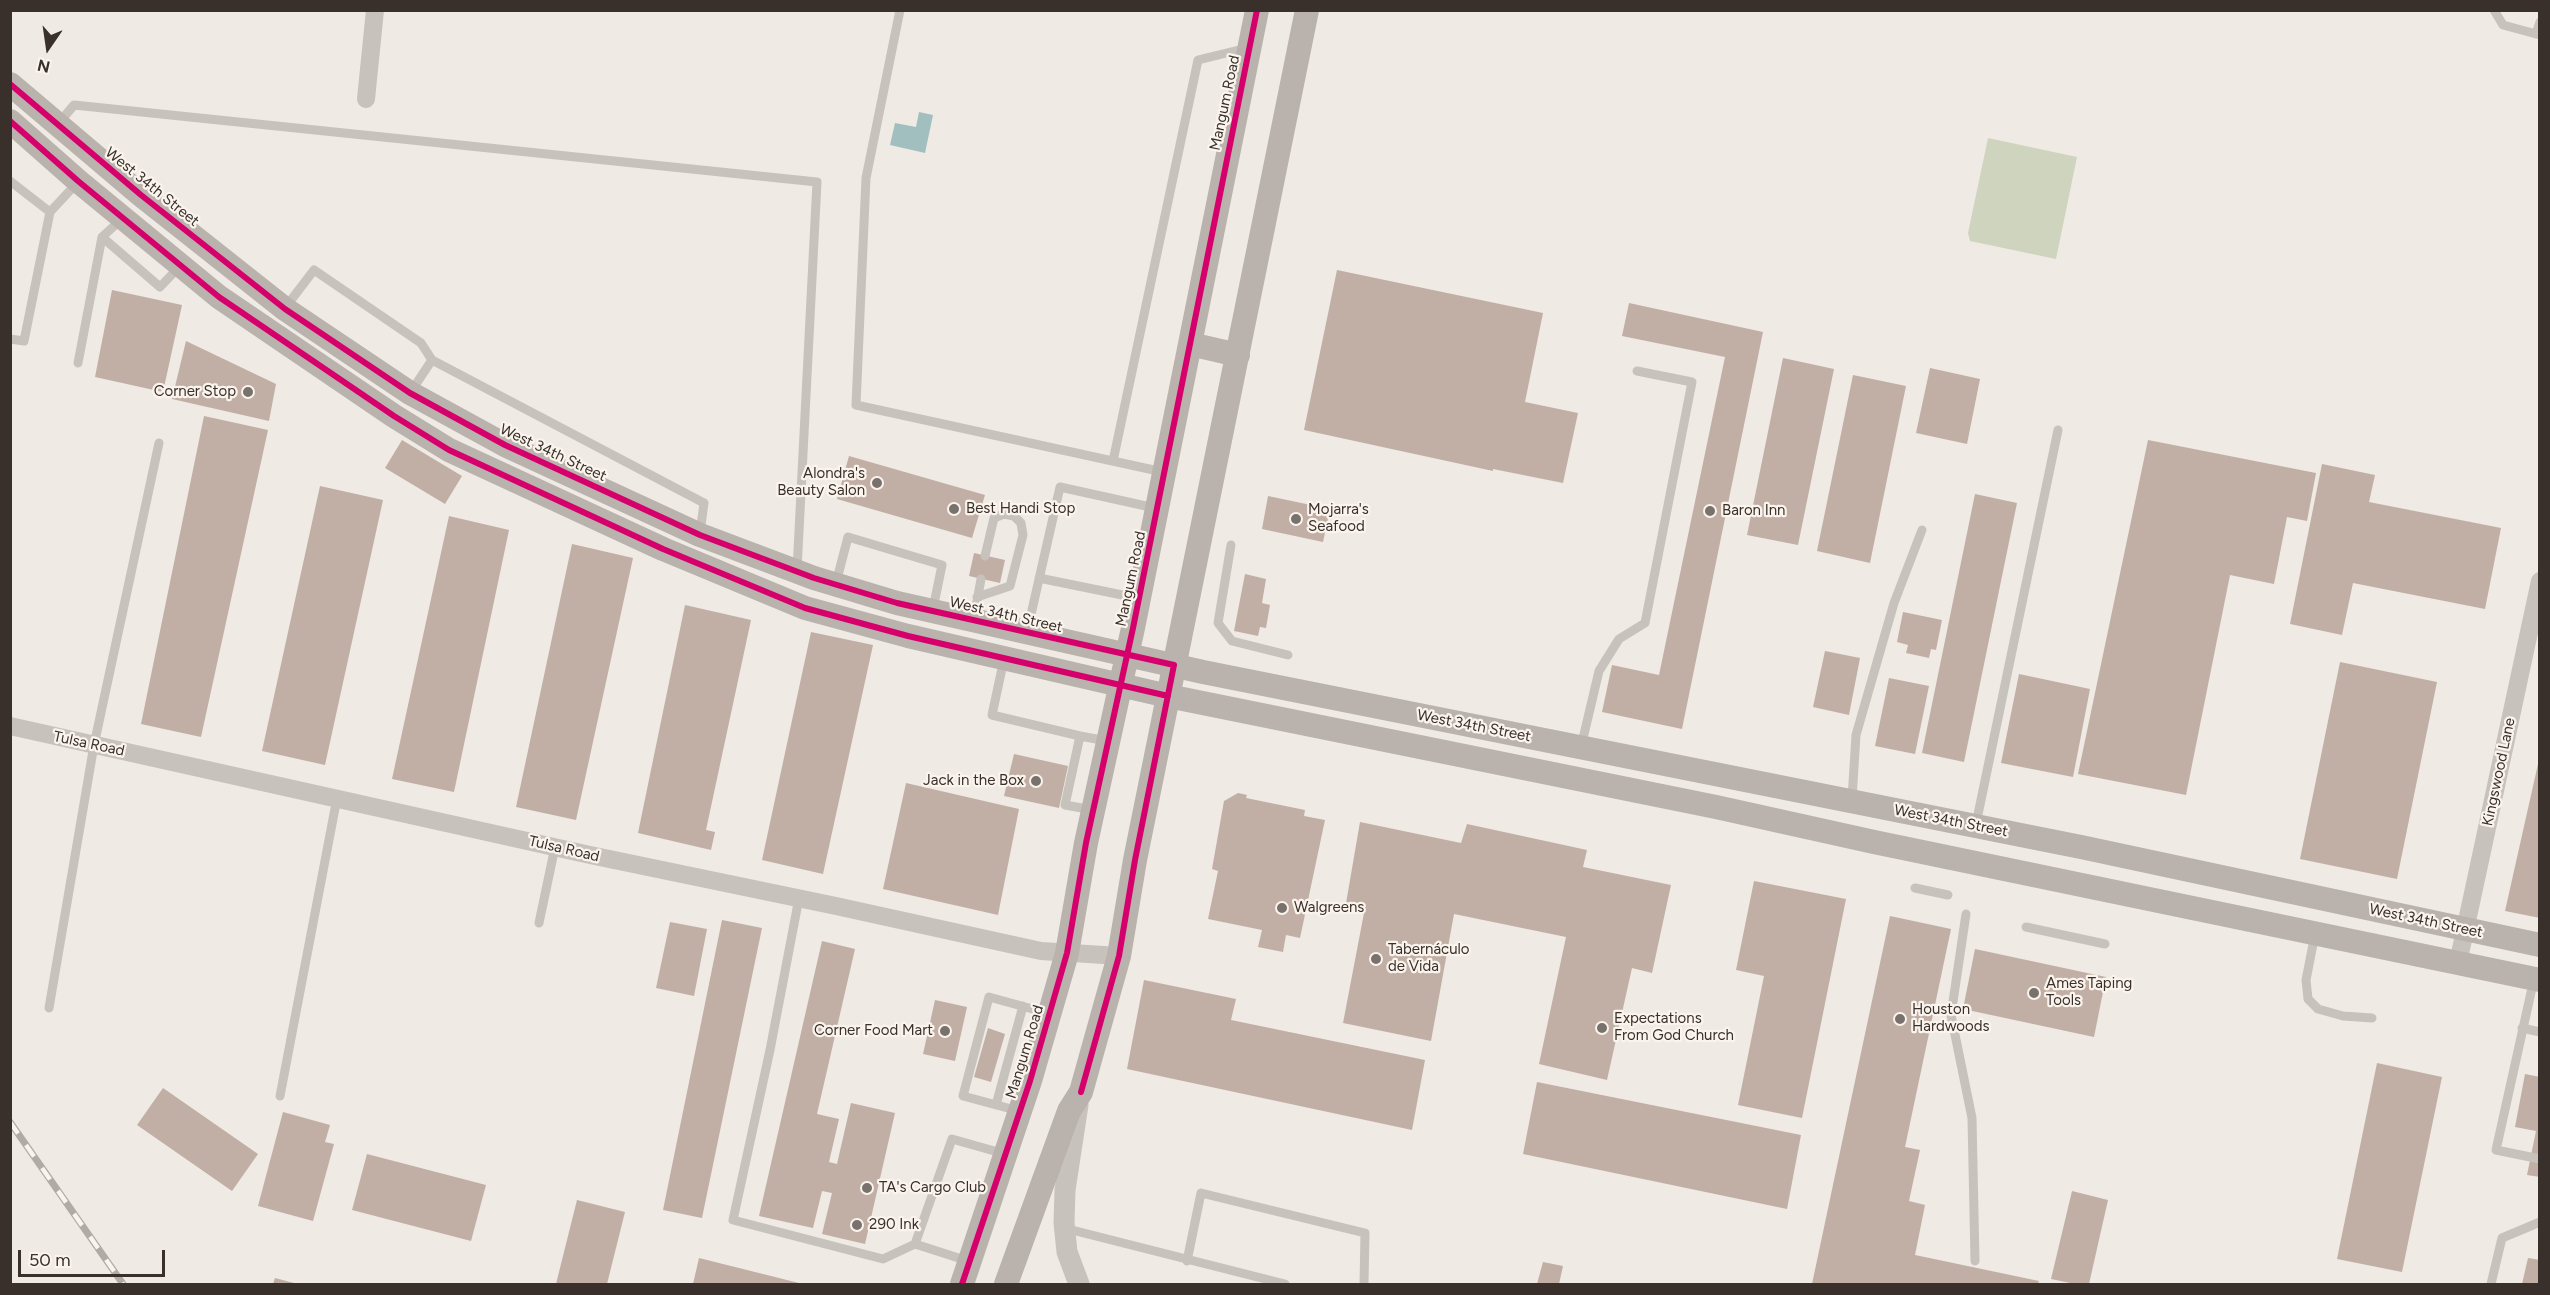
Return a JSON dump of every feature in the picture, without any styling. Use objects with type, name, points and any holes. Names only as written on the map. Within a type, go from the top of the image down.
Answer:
[{"type":"main road","name":"Mangum Road","points":[[962,1284],[1020,1112],[1067,953],[1093,810],[1158,509],[1257,10]]},
{"type":"main road","points":[[1006,1284],[1070,1111],[1081,1092],[1119,956],[1135,860],[1306,10]]},
{"type":"main road","name":"West 34th Street","points":[[10,84],[141,195],[285,309],[410,393],[505,445],[700,535],[816,578],[897,603],[1174,665],[1975,826],[2540,945]]},
{"type":"main road","name":"West 34th Street","points":[[10,121],[78,181],[219,297],[394,416],[449,450],[663,549],[805,608],[908,636],[1120,686],[1704,805],[2537,980]]},
{"type":"main road","points":[[123,218],[141,195]]},
{"type":"main road","points":[[1190,344],[1238,355]]},
{"type":"main road","points":[[805,608],[816,578]]},
{"type":"main road","points":[[1967,861],[1975,826]]},
{"type":"street","points":[[366,99],[375,10]]},
{"type":"street","name":"Kingswood Lane","points":[[2458,963],[2540,581]]},
{"type":"street","name":"Tulsa Road","points":[[10,726],[555,847],[1041,951],[1119,956]]},
{"type":"street","points":[[1079,1284],[1067,1252],[1064,1228],[1065,1190],[1081,1092]]},
{"type":"lane","points":[[900,10],[866,178],[856,405],[1165,472]]},
{"type":"lane","points":[[2494,10],[2503,25],[2538,35],[2540,22]]},
{"type":"lane","points":[[1113,461],[1198,60],[1249,47]]},
{"type":"lane","points":[[57,124],[74,105],[817,182],[816,578]]},
{"type":"lane","points":[[10,181],[50,212]]},
{"type":"lane","points":[[10,339],[24,341],[50,212],[78,181]]},
{"type":"lane","points":[[78,363],[102,237],[123,218]]},
{"type":"lane","points":[[102,237],[160,287],[181,266]]},
{"type":"lane","points":[[285,309],[314,270],[420,343],[432,360],[704,503],[700,535]]},
{"type":"lane","points":[[410,393],[432,360]]},
{"type":"lane","points":[[1581,747],[1599,671],[1618,639],[1645,623],[1692,382],[1637,371]]},
{"type":"lane","points":[[1975,826],[2058,430]]},
{"type":"lane","points":[[49,1008],[94,745],[159,443]]},
{"type":"lane","points":[[1027,632],[1060,487],[1158,509]]},
{"type":"lane","points":[[977,597],[1010,586],[1023,535],[1021,523],[1014,516],[1004,514],[994,519],[985,555]]},
{"type":"lane","points":[[1852,802],[1856,735],[1893,603],[1922,530]]},
{"type":"lane","points":[[816,578],[848,537],[942,565],[932,611]]},
{"type":"lane","points":[[1231,545],[1218,623],[1232,641],[1288,655]]},
{"type":"lane","points":[[1039,578],[1139,599]]},
{"type":"lane","points":[[974,620],[981,579]]},
{"type":"lane","points":[[1004,658],[992,715],[1108,741]]},
{"type":"lane","points":[[1080,736],[1065,805],[1093,810]]},
{"type":"lane","points":[[280,1096],[337,798]]},
{"type":"lane","points":[[539,923],[555,847]]},
{"type":"lane","points":[[1915,888],[1948,895]]},
{"type":"lane","points":[[799,898],[770,1050],[733,1220],[883,1259],[915,1244],[969,1262]]},
{"type":"lane","points":[[1966,914],[1951,1015],[1972,1118],[1975,1261]]},
{"type":"lane","points":[[2026,927],[2105,944]]},
{"type":"lane","points":[[2315,933],[2306,981],[2308,999],[2318,1009],[2343,1016],[2372,1017]]},
{"type":"lane","points":[[2537,980],[2522,1028],[2496,1150],[2540,1159]]},
{"type":"lane","points":[[1020,1112],[963,1096],[978,1049],[989,997],[1050,1014]]},
{"type":"lane","points":[[996,1105],[1023,1006]]},
{"type":"lane","points":[[2522,1028],[2540,1032]]},
{"type":"lane","points":[[999,1055],[1009,1058]]},
{"type":"lane","points":[[915,1244],[952,1139],[1005,1154]]},
{"type":"lane","points":[[1187,1261],[1201,1193],[1365,1233],[1364,1284]]},
{"type":"lane","points":[[2491,1284],[2502,1238],[2540,1222]]},
{"type":"lane","points":[[1064,1228],[1285,1284]]},
{"type":"green space","points":[[1988,138],[2077,157],[2056,259],[1970,241],[1968,233]]},
{"type":"water","points":[[919,112],[933,115],[925,153],[890,145],[895,123],[916,127]]},
{"type":"building","points":[[1337,270],[1543,313],[1525,402],[1578,413],[1563,483],[1493,469],[1493,471],[1304,430]]},
{"type":"building","points":[[112,290],[182,305],[163,392],[95,377]]},
{"type":"building","name":"Baron Inn","points":[[1629,303],[1763,332],[1682,729],[1602,712],[1612,665],[1659,675],[1725,357],[1622,336]]},
{"type":"building","points":[[186,341],[276,384],[269,421],[172,399]]},
{"type":"building","points":[[1783,358],[1834,369],[1798,545],[1747,535]]},
{"type":"building","points":[[1930,368],[1980,379],[1967,444],[1916,433]]},
{"type":"building","points":[[1853,375],[1906,386],[1870,563],[1817,551]]},
{"type":"building","points":[[204,416],[268,430],[201,737],[141,724]]},
{"type":"building","points":[[402,440],[462,476],[445,504],[385,468]]},
{"type":"building","points":[[2148,440],[2316,473],[2307,521],[2287,517],[2274,584],[2230,575],[2186,795],[2078,774]]},
{"type":"building","points":[[849,456],[985,495],[972,538],[837,499]]},
{"type":"building","points":[[2322,464],[2375,475],[2369,502],[2501,528],[2485,609],[2353,583],[2342,635],[2290,624]]},
{"type":"building","points":[[320,486],[383,500],[325,765],[262,751]]},
{"type":"building","points":[[1975,494],[2017,503],[1964,762],[1922,753]]},
{"type":"building","name":"Mojarra's Seafood","points":[[1268,496],[1330,509],[1323,542],[1262,529]]},
{"type":"building","points":[[449,516],[509,530],[454,792],[392,779]]},
{"type":"building","points":[[572,544],[633,558],[576,820],[516,807]]},
{"type":"building","points":[[974,553],[1005,560],[1000,583],[969,576]]},
{"type":"building","points":[[1245,574],[1266,579],[1262,603],[1270,605],[1266,628],[1260,627],[1258,636],[1234,631]]},
{"type":"building","points":[[685,605],[751,620],[706,830],[715,832],[711,850],[638,833]]},
{"type":"building","points":[[1903,612],[1942,620],[1936,650],[1931,649],[1929,658],[1906,653],[1908,645],[1897,642]]},
{"type":"building","points":[[811,632],[873,645],[823,874],[762,860]]},
{"type":"building","points":[[1825,651],[1860,658],[1849,715],[1813,707]]},
{"type":"building","points":[[2340,662],[2437,682],[2397,879],[2300,859]]},
{"type":"building","points":[[2019,674],[2090,689],[2073,777],[2001,763]]},
{"type":"building","points":[[1889,678],[1929,686],[1915,754],[1875,746]]},
{"type":"building","name":"Jack in the Box","points":[[1014,754],[1068,766],[1059,808],[1004,796]]},
{"type":"building","points":[[2540,755],[2540,918],[2505,911]]},
{"type":"building","points":[[906,783],[1019,809],[998,915],[883,889]]},
{"type":"building","name":"Walgreens","points":[[1238,793],[1247,795],[1246,798],[1305,810],[1304,816],[1325,820],[1300,938],[1286,935],[1283,952],[1258,947],[1262,930],[1208,919],[1218,871],[1212,869],[1224,801]]},
{"type":"building","points":[[1360,822],[1461,843],[1467,824],[1587,850],[1583,867],[1671,885],[1652,973],[1632,968],[1607,1080],[1539,1064],[1566,937],[1454,914],[1431,1041],[1343,1023],[1364,913],[1345,909]]},
{"type":"building","points":[[1754,881],[1846,899],[1802,1118],[1738,1105],[1764,976],[1736,970]]},
{"type":"building","name":"Houston Hardwoods","points":[[1890,916],[1951,929],[1905,1147],[1920,1150],[1909,1201],[1925,1205],[1915,1255],[2039,1281],[2038,1284],[1812,1284]]},
{"type":"building","points":[[722,920],[762,928],[702,1218],[663,1210]]},
{"type":"building","points":[[670,922],[707,929],[694,996],[656,988]]},
{"type":"building","points":[[822,941],[855,949],[817,1114],[839,1119],[829,1162],[837,1164],[851,1103],[895,1113],[865,1244],[822,1234],[832,1193],[822,1191],[813,1228],[759,1216]]},
{"type":"building","name":"Ames Taping Tools","points":[[1975,949],[2106,977],[2094,1037],[1963,1009]]},
{"type":"building","points":[[1144,980],[1236,999],[1231,1020],[1425,1060],[1412,1130],[1127,1069]]},
{"type":"building","name":"Corner Food Mart","points":[[935,1000],[967,1007],[955,1061],[923,1054]]},
{"type":"building","points":[[988,1028],[1005,1034],[991,1082],[974,1077]]},
{"type":"building","points":[[2377,1063],[2442,1077],[2402,1272],[2337,1259]]},
{"type":"building","points":[[2525,1074],[2540,1077],[2540,1177],[2527,1175],[2536,1131],[2515,1127]]},
{"type":"building","points":[[1537,1082],[1801,1135],[1787,1209],[1523,1154]]},
{"type":"building","points":[[163,1088],[258,1154],[232,1191],[137,1125]]},
{"type":"building","points":[[283,1112],[330,1125],[325,1142],[334,1144],[313,1221],[258,1206]]},
{"type":"building","points":[[367,1154],[486,1185],[471,1241],[352,1210]]},
{"type":"building","points":[[2072,1191],[2108,1200],[2089,1284],[2075,1284],[2051,1279]]},
{"type":"building","points":[[577,1200],[625,1212],[607,1284],[556,1284]]},
{"type":"building","points":[[699,1258],[803,1284],[693,1284]]},
{"type":"building","points":[[2528,1258],[2540,1260],[2540,1284],[2522,1284]]},
{"type":"building","points":[[1543,1262],[1563,1266],[1559,1284],[1537,1284]]},
{"type":"building","points":[[275,1278],[298,1284],[273,1284]]},
{"type":"railway","points":[[10,1122],[123,1284]]},
{"type":"cycle path","points":[[962,1284],[1030,1081],[1067,953],[1086,843],[1133,628],[1257,10]]},
{"type":"cycle path","points":[[10,84],[141,195],[285,309],[410,393],[505,445],[700,535],[814,578],[897,603],[1174,665],[1135,860],[1119,956],[1081,1092]]},
{"type":"cycle path","points":[[10,121],[78,181],[219,297],[394,416],[449,450],[663,549],[805,608],[908,636],[1168,696]]},
{"type":"place","name":"Corner Stop","points":[[248,392]]},
{"type":"place","name":"Alondra's Beauty Salon","points":[[877,483]]},
{"type":"place","name":"Best Handi Stop","points":[[954,509]]},
{"type":"place","name":"Baron Inn","points":[[1710,511]]},
{"type":"place","name":"Mojarra's Seafood","points":[[1296,519]]},
{"type":"place","name":"Jack in the Box","points":[[1036,781]]},
{"type":"place","name":"Walgreens","points":[[1282,908]]},
{"type":"place","name":"Tabernáculo de Vida","points":[[1376,959]]},
{"type":"place","name":"Ames Taping Tools","points":[[2034,993]]},
{"type":"place","name":"Houston Hardwoods","points":[[1900,1019]]},
{"type":"place","name":"Expectations From God Church","points":[[1602,1028]]},
{"type":"place","name":"Corner Food Mart","points":[[945,1031]]},
{"type":"place","name":"TA's Cargo Club","points":[[867,1188]]},
{"type":"place","name":"290 Ink","points":[[857,1225]]}]
